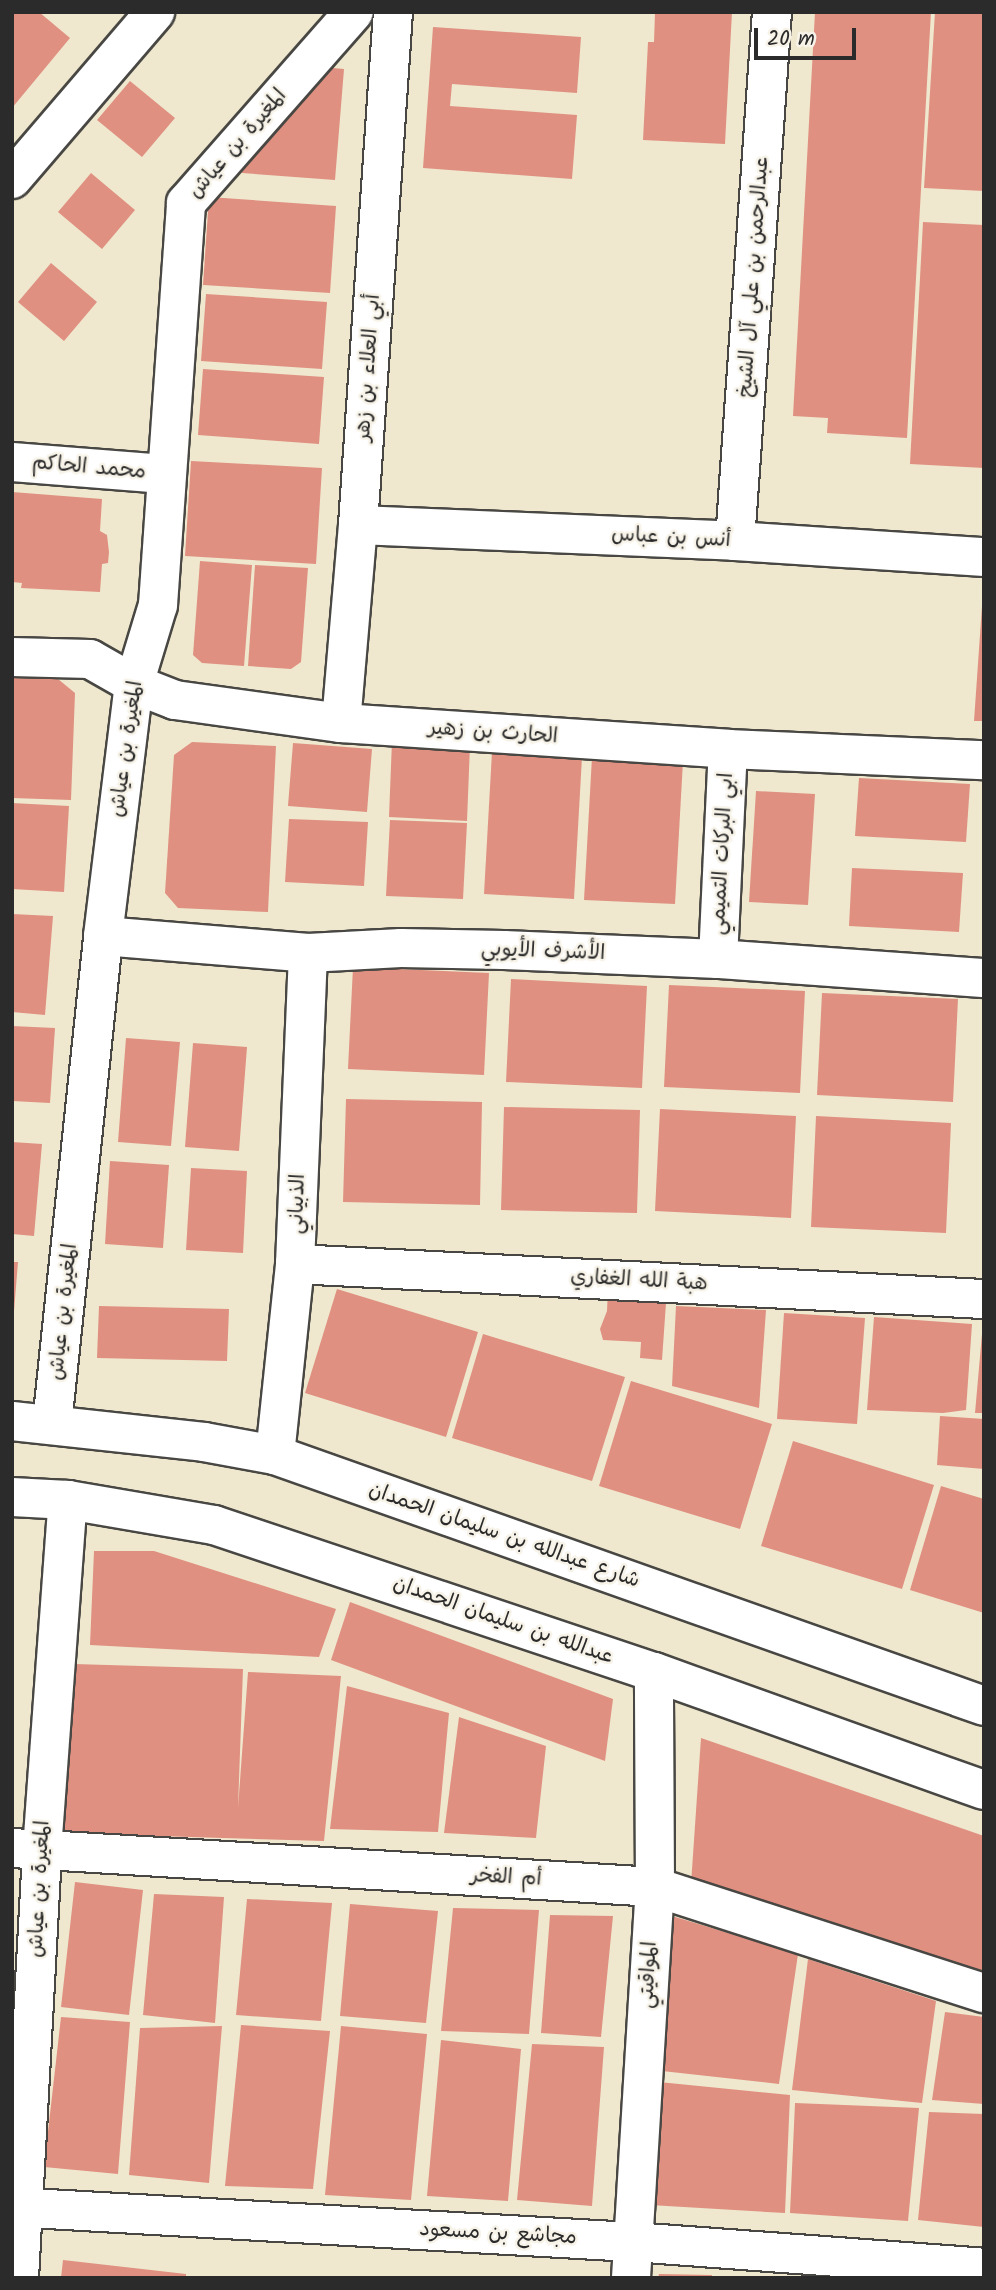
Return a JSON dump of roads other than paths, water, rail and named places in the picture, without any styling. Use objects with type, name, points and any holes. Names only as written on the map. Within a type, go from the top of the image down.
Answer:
[{"type":"street","points":[[12,179],[155,12]]},
{"type":"street","name":"المغيرة بن عياش","points":[[52,1424],[103,936],[134,684],[158,606],[165,474],[186,203],[354,12]]},
{"type":"street","name":"أبي العلاء بن زهر","points":[[341,723],[358,524],[393,12]]},
{"type":"street","name":"عبدالرحمن بن علي آل الشيخ","points":[[735,541],[772,12]]},
{"type":"street","name":"محمد الحاكم","points":[[12,462],[165,474]]},
{"type":"street","name":"أنس بن عباس","points":[[358,524],[735,541],[984,557]]},
{"type":"street","name":"الحارث بن زهير","points":[[12,657],[90,659],[134,684],[176,700],[341,723],[728,749],[984,760]]},
{"type":"street","name":"ابي البركات التميمي","points":[[718,959],[728,749]]},
{"type":"street","name":"الأشرف الأيوبي","points":[[103,936],[307,953],[401,948],[718,959],[984,978]]},
{"type":"street","name":"الذبياني","points":[[275,1455],[295,1264],[307,953]]},
{"type":"street","name":"هبة الله الغفاري","points":[[295,1264],[984,1298]]},
{"type":"street","name":"شارع عبدالله بن سليمان الحمدان","points":[[12,1421],[205,1442],[275,1455],[984,1706]]},
{"type":"street","name":"عبدالله بن سليمان الحمدان","points":[[12,1497],[68,1500],[214,1525],[654,1672],[984,1790]]},
{"type":"street","name":"المغيرة بن عياش","points":[[19,2278],[18,2207],[27,1849],[68,1500]]},
{"type":"street","name":"المواقيتي","points":[[632,2260],[655,1887],[654,1672]]},
{"type":"street","name":"أم الفخر","points":[[27,1849],[655,1887],[984,1993]]},
{"type":"street","name":"مجاشع بن مسعود","points":[[18,2207],[632,2260],[984,2268]]}]
